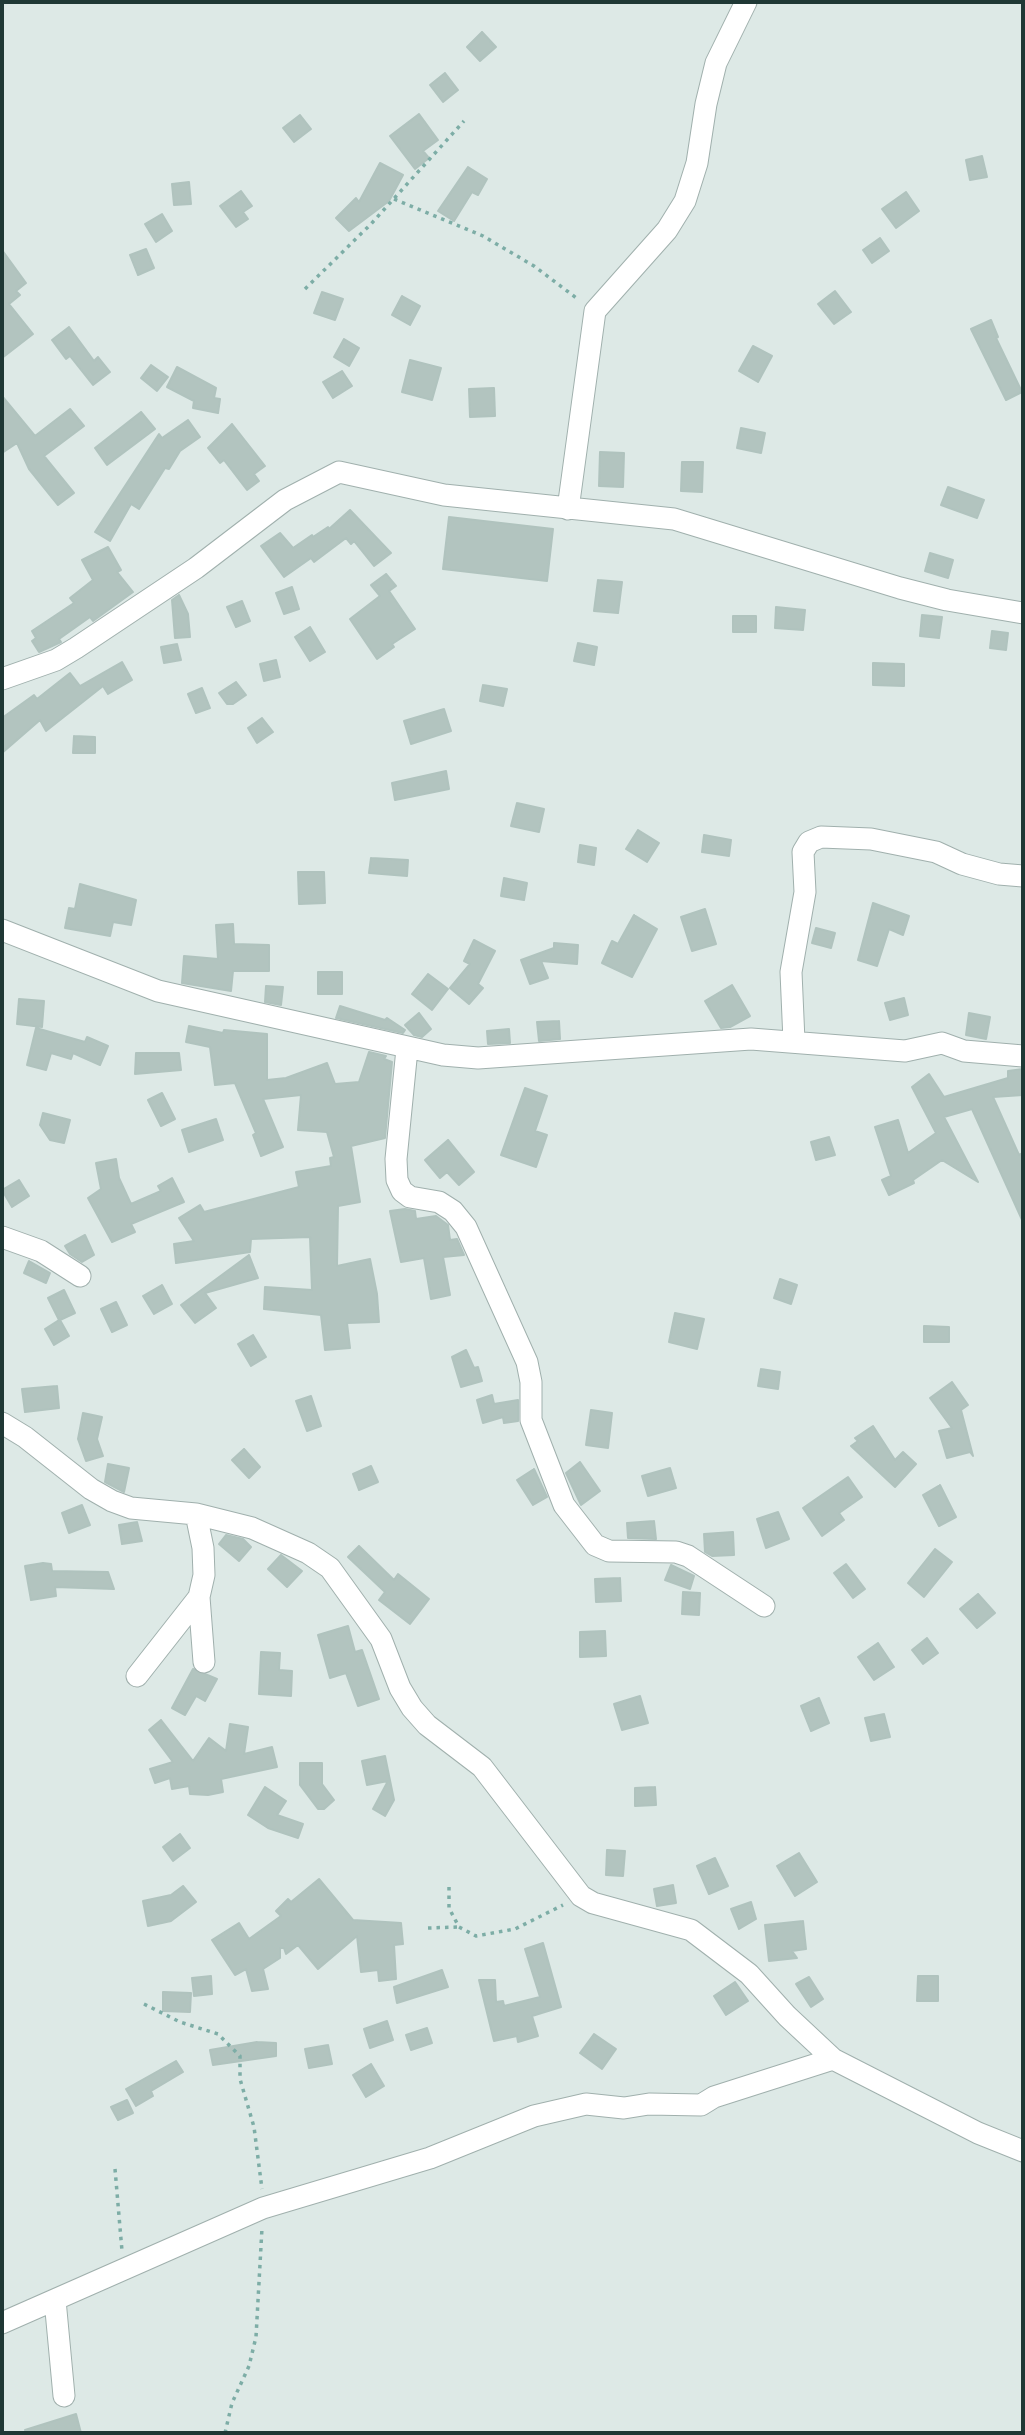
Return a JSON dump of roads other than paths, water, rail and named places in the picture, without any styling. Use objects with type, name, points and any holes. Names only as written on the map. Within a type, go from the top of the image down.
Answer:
[{"type":"street","points":[[568,509],[595,311],[667,230],[685,201],[697,163],[706,104],[716,63],[746,2]]},
{"type":"street","points":[[2,679],[55,660],[76,648],[196,568],[285,500],[339,472],[444,495],[674,519],[701,525],[900,588],[947,600],[1023,613]]},
{"type":"street","points":[[794,1041],[791,972],[805,892],[803,852],[809,842],[828,837],[871,839],[936,852],[962,864],[1023,876]]},
{"type":"street","points":[[2,930],[159,991],[407,1049],[478,1058],[682,1043],[794,1041],[905,1051],[942,1043],[964,1051],[1023,1056]]},
{"type":"street","points":[[407,1049],[396,1159],[397,1180],[401,1191],[410,1197],[439,1202],[453,1211],[466,1227],[527,1362],[531,1382],[531,1420],[564,1504],[594,1545],[609,1551],[676,1552],[688,1556],[764,1606]]},
{"type":"street","points":[[2,1237],[41,1251],[80,1276]]},
{"type":"street","points":[[2,1423],[25,1437],[92,1489],[113,1501],[131,1508],[196,1514],[252,1528],[308,1553],[330,1568],[381,1639],[400,1688],[412,1708],[427,1725],[482,1767],[581,1896],[593,1903],[691,1930],[748,1973],[787,2016],[833,2059],[978,2133],[1023,2151]]},
{"type":"street","points":[[196,1514],[203,1548],[204,1575],[199,1597],[204,1662]]},
{"type":"street","points":[[137,1676],[199,1597]]},
{"type":"street","points":[[2,2323],[263,2208],[430,2158],[534,2116],[586,2104],[624,2108],[649,2104],[701,2105],[713,2097],[833,2059]]},
{"type":"street","points":[[55,2300],[64,2396]]}]
